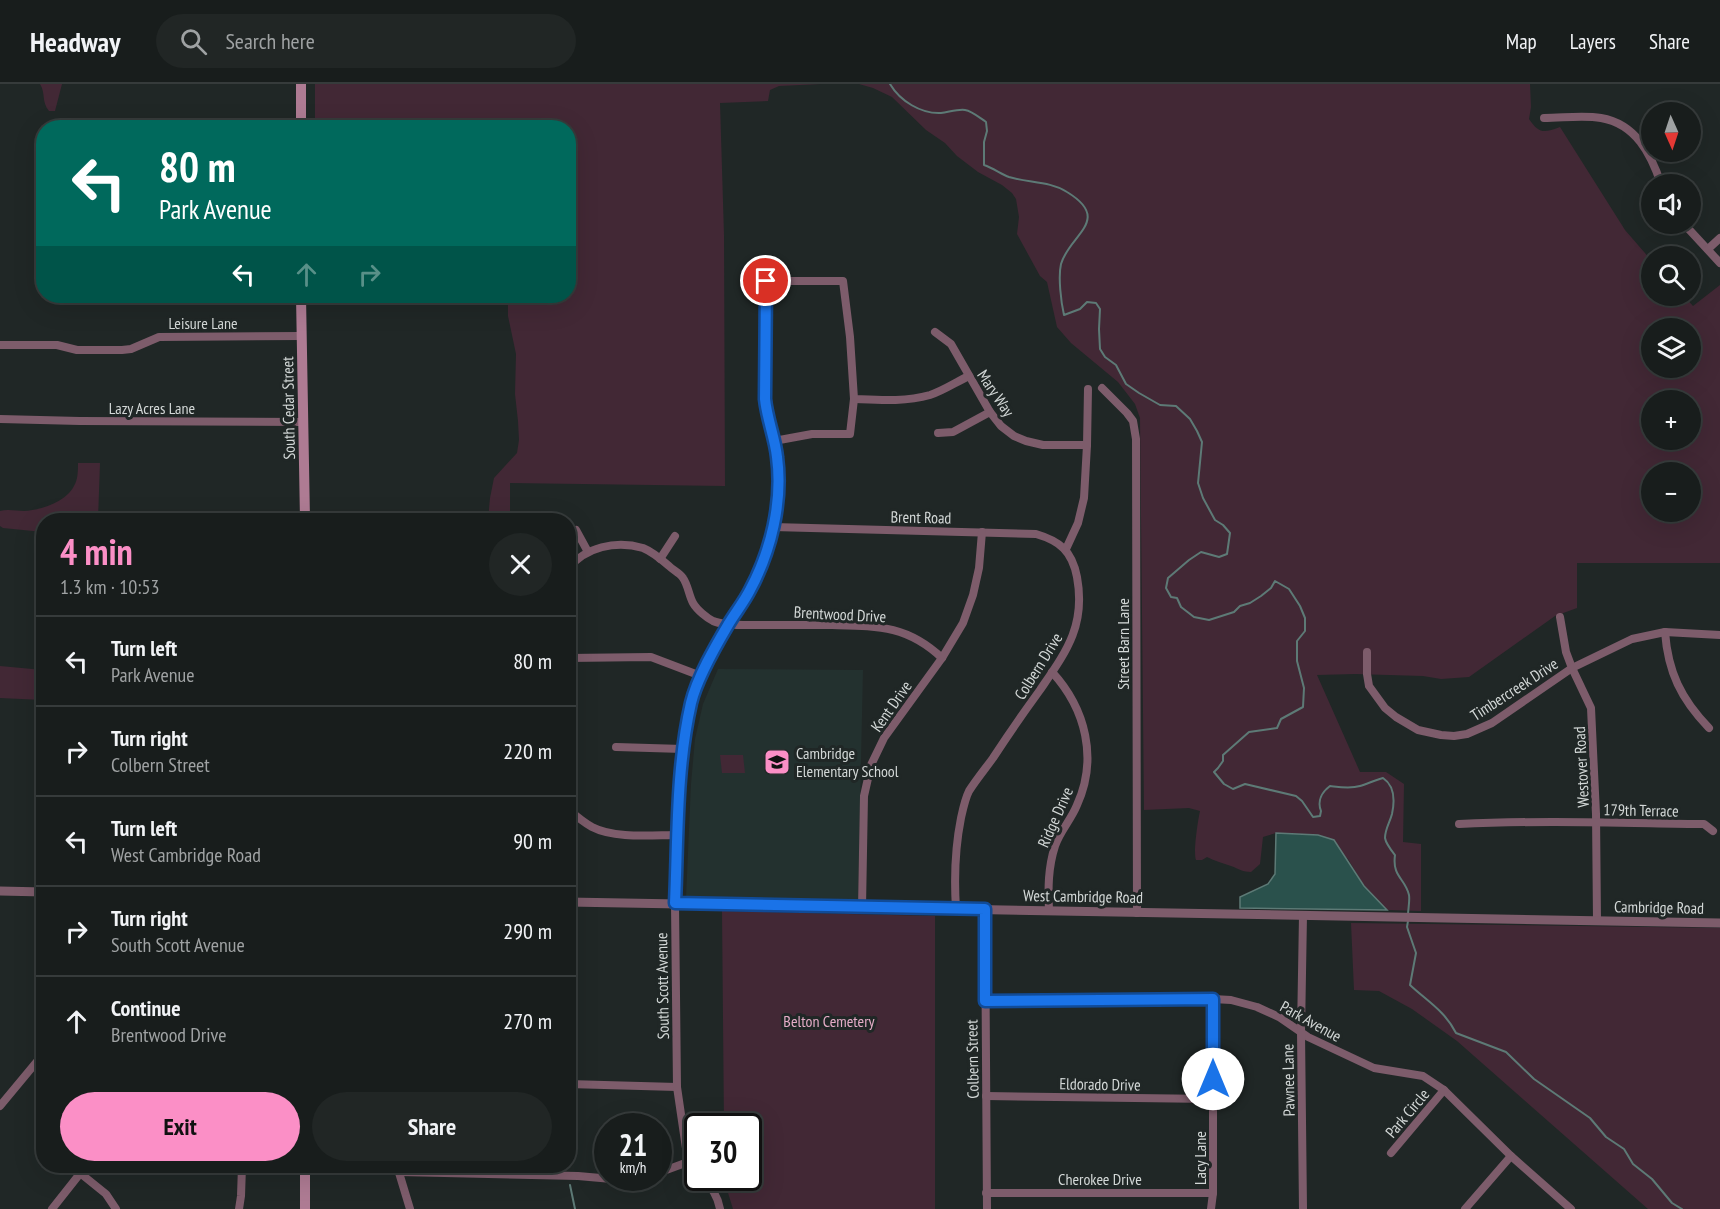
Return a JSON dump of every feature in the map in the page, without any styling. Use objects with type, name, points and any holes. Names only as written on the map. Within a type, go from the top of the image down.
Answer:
[{"type":"main road","points":[[301,84],[301,120]]},
{"type":"main road","name":"South Cedar Street","points":[[302,303],[304,513]]},
{"type":"main road","points":[[305,1173],[305,1209]]},
{"type":"street","points":[[1545,118],[1600,118],[1623,126],[1634,135],[1650,156],[1656,174]]},
{"type":"street","points":[[1694,234],[1720,263]]},
{"type":"street","points":[[1708,249],[1720,238]]},
{"type":"street","points":[[729,624],[752,586],[766,554],[779,488],[774,441],[765,399],[766,281],[843,281],[854,399],[850,434],[812,434],[774,441]]},
{"type":"street","name":"Mary Way","points":[[935,332],[951,344],[990,412],[1001,426],[1014,436],[1043,445],[1087,445]]},
{"type":"street","name":"Leisure Lane","points":[[0,345],[57,345],[77,350],[122,350],[159,337],[302,336]]},
{"type":"street","points":[[854,399],[912,399],[931,394],[969,376]]},
{"type":"street","name":"Street Barn Lane","points":[[1102,388],[1133,421],[1136,439],[1137,913]]},
{"type":"street","points":[[1066,549],[1076,530],[1082,510],[1088,389]]},
{"type":"street","points":[[938,433],[953,432],[990,412]]},
{"type":"street","name":"Lazy Acres Lane","points":[[0,419],[303,422]]},
{"type":"street","name":"Brent Road","points":[[773,527],[1036,534],[1049,538],[1066,549]]},
{"type":"street","points":[[576,530],[588,552]]},
{"type":"street","name":"Kent Drive","points":[[862,907],[864,796],[871,765],[884,738],[942,658],[963,623],[980,568],[982,532]]},
{"type":"street","points":[[660,559],[675,536]]},
{"type":"street","name":"Brentwood Drive","points":[[576,561],[600,547],[623,545],[643,549],[682,577],[693,603],[714,622],[881,627],[913,638],[942,658]]},
{"type":"street","name":"Colbern Drive","points":[[956,909],[955,857],[958,833],[968,793],[1063,657],[1070,643],[1078,613],[1079,586],[1072,560],[1066,549]]},
{"type":"street","name":"Westover Road","points":[[1560,617],[1566,652],[1591,708],[1597,921]]},
{"type":"street","name":"South Scott Avenue","points":[[684,1135],[677,1087],[675,903],[679,784],[692,702],[701,676],[729,624]]},
{"type":"street","points":[[1665,632],[1669,664],[1677,686],[1688,704],[1708,728]]},
{"type":"street","name":"Timbercreek Drive","points":[[1367,652],[1369,686],[1385,708],[1418,730],[1441,735],[1467,734],[1492,723],[1572,668],[1632,639],[1665,632],[1720,635]]},
{"type":"street","points":[[576,658],[651,657],[701,676]]},
{"type":"street","name":"Ridge Drive","points":[[1049,910],[1048,890],[1051,861],[1061,831],[1072,816],[1080,798],[1088,763],[1088,749],[1082,719],[1069,693],[1052,672]]},
{"type":"street","points":[[616,747],[683,749]]},
{"type":"street","points":[[576,816],[602,831],[621,834],[678,835]]},
{"type":"street","name":"179th Terrace","points":[[1459,824],[1496,822],[1704,824],[1713,831]]},
{"type":"street","points":[[0,891],[36,892]]},
{"type":"street","name":"West Cambridge Road","points":[[576,902],[1597,921]]},
{"type":"street","name":"Colbern Street","points":[[985,909],[987,1209]]},
{"type":"street","name":"Pawnee Lane","points":[[1303,915],[1301,1032],[1303,1209]]},
{"type":"street","name":"Cambridge Road","points":[[1597,921],[1720,923]]},
{"type":"street","name":"Park Avenue","points":[[985,1001],[1213,999],[1231,1000],[1257,1007],[1279,1017],[1301,1032],[1374,1068],[1423,1076],[1444,1090],[1571,1209]]},
{"type":"street","name":"Lacy Lane","points":[[1210,1209],[1213,1193],[1213,999]]},
{"type":"street","points":[[0,1106],[36,1063]]},
{"type":"street","points":[[576,1084],[677,1087]]},
{"type":"street","name":"Park Circle","points":[[1391,1153],[1444,1090]]},
{"type":"street","name":"Eldorado Drive","points":[[986,1096],[1213,1100]]},
{"type":"street","points":[[1465,1209],[1511,1155]]},
{"type":"street","points":[[52,1209],[80,1173],[106,1194],[117,1209]]},
{"type":"street","points":[[239,1209],[242,1173]]},
{"type":"street","points":[[400,1173],[410,1209]]},
{"type":"street","points":[[501,1173],[594,1177]]},
{"type":"street","points":[[713,1191],[720,1209]]},
{"type":"street","name":"Cherokee Drive","points":[[986,1193],[1213,1193]]},
{"type":"shaded area","name":"Cambridge Elementary School","points":[[718,669],[863,670],[858,899],[686,898],[695,739],[703,704]]},
{"type":"shaded area","points":[[1276,833],[1318,835],[1334,840],[1364,886],[1387,910],[1240,908],[1240,897],[1268,884],[1275,874]]},
{"type":"green space","points":[[40,84],[62,84],[55,111],[49,111]]},
{"type":"green space","points":[[315,84],[821,84],[779,86],[770,90],[768,101],[720,103],[724,235],[725,486],[510,483],[510,513],[489,513],[494,478],[517,453],[519,440],[515,394],[516,354],[508,316],[508,303],[576,303],[576,120],[315,120]]},
{"type":"green space","points":[[859,84],[1530,84],[1529,119],[1542,131],[1560,127],[1625,230],[1641,248],[1641,306],[1701,306],[1701,300],[1720,285],[1720,563],[1577,563],[1577,608],[1555,616],[1469,677],[1441,679],[1423,676],[1317,675],[1360,772],[1386,772],[1404,784],[1403,842],[1421,844],[1421,911],[1387,910],[1364,886],[1348,859],[1318,835],[1276,833],[1263,837],[1260,864],[1248,872],[1207,857],[1196,860],[1195,844],[1200,811],[1189,808],[1144,810],[1140,418],[1135,404],[1118,382],[1071,343],[1057,327],[1047,282],[1040,276],[1017,234],[1019,217],[1016,199],[1012,193],[957,156],[892,97]]},
{"type":"green space","points":[[78,463],[100,463],[98,513],[36,513],[36,531],[0,526],[0,511],[38,509],[59,501],[70,492],[78,475]]},
{"type":"green space","points":[[0,666],[36,669],[36,700],[0,698]]},
{"type":"green space","points":[[720,755],[743,755],[745,773],[722,773]]},
{"type":"green space","name":"Belton Cemetery","points":[[722,911],[935,916],[935,1209],[733,1209],[728,1191],[762,1191],[762,1113],[724,1113]]},
{"type":"green space","points":[[1351,923],[1720,928],[1720,1209],[1648,1209],[1457,1041],[1412,1009],[1379,991],[1354,990]]},
{"type":"waterway","points":[[890,84],[899,96],[919,109],[933,113],[965,110],[976,115],[986,122],[984,165],[1009,177],[1060,188],[1080,202],[1087,211],[1084,228],[1065,254],[1061,264],[1060,290],[1064,315],[1080,309],[1087,302],[1096,303],[1100,309],[1100,349],[1105,357],[1116,365],[1126,384],[1160,405],[1176,406],[1190,419],[1202,442],[1198,483],[1203,498],[1215,520],[1230,533],[1227,554],[1219,557],[1201,552],[1168,578],[1166,588],[1171,597],[1177,598],[1181,607],[1194,617],[1209,620],[1234,612],[1240,606],[1250,603],[1271,588],[1275,581],[1289,589],[1305,618],[1305,631],[1297,641],[1297,661],[1304,688],[1303,707],[1281,719],[1277,728],[1249,732],[1223,755],[1223,761],[1214,772],[1224,784],[1233,789],[1245,784],[1296,796],[1313,817],[1320,816],[1321,797],[1330,786],[1356,787],[1383,778],[1390,785],[1394,799],[1385,838],[1395,855],[1395,868],[1409,895],[1408,915]]},
{"type":"waterway","points":[[1408,921],[1407,927],[1416,953],[1410,985],[1441,1012],[1456,1033],[1506,1052],[1534,1079],[1590,1118],[1606,1137],[1624,1149],[1633,1164],[1652,1179],[1672,1203],[1682,1209]]},
{"type":"waterway","points":[[570,1185],[575,1209]]},
{"type":"place","name":"Cambridge Elementary School","points":[[777,762]]},
{"type":"route","points":[[766,281],[765,399],[775,444],[779,488],[771,535],[759,573],[701,676],[692,702],[679,784],[675,903],[985,909],[985,1001],[1213,999],[1213,1079]]}]
